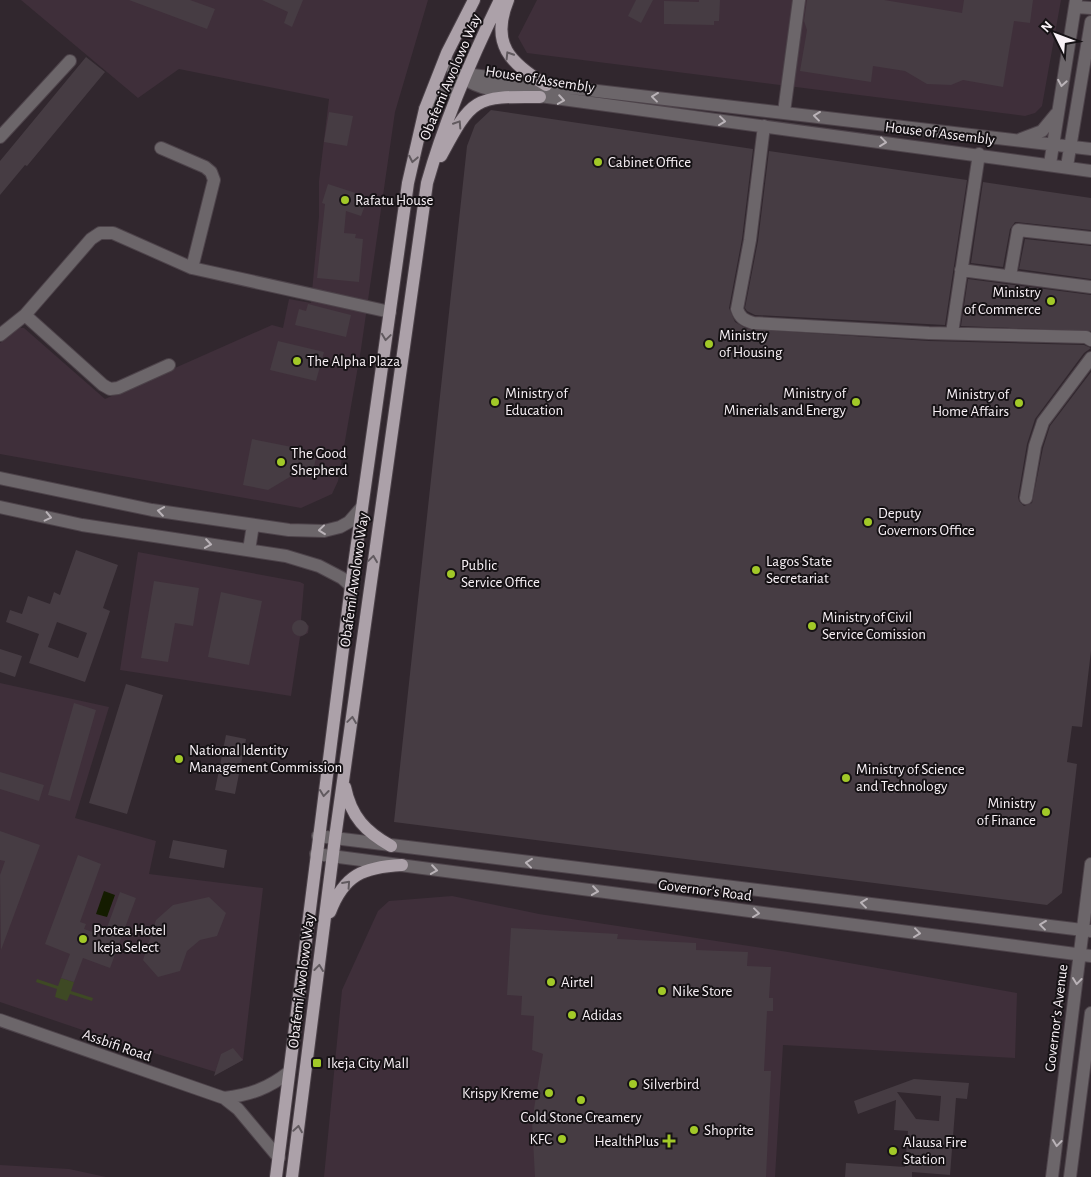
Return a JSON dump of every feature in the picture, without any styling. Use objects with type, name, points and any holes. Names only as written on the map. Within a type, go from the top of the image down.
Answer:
[{"type":"main road","name":"Obafemi Awolowo Way","points":[[276,1177],[351,586],[408,183],[425,109],[445,59],[474,0]]},
{"type":"main road","name":"Obafemi Awolowo Way","points":[[292,1177],[335,838],[426,182],[446,119],[500,0]]},
{"type":"main road","points":[[508,0],[500,25],[502,41],[507,54],[543,91]]},
{"type":"main road","points":[[426,182],[458,123],[468,110],[482,100],[543,91]]},
{"type":"main road","points":[[344,779],[350,804],[358,820],[371,835],[391,846]]},
{"type":"main road","points":[[324,926],[333,903],[350,879],[362,871],[378,866],[402,865]]},
{"type":"street","points":[[784,112],[799,0]]},
{"type":"street","points":[[1050,164],[1076,3],[1091,8]]},
{"type":"street","points":[[1067,166],[1091,22]]},
{"type":"street","points":[[425,109],[464,77],[450,68],[445,59]]},
{"type":"street","points":[[0,137],[70,61]]},
{"type":"street","name":"House of Assembly","points":[[464,77],[482,75],[543,91],[764,126],[1091,170]]},
{"type":"street","name":"House of Assembly","points":[[543,91],[784,112],[1091,149]]},
{"type":"street","points":[[1016,140],[1042,131],[1058,112]]},
{"type":"street","points":[[764,126],[750,240],[737,309],[740,316],[753,323],[952,333],[1086,337],[1091,340]]},
{"type":"street","points":[[161,148],[205,167],[211,172],[214,180],[192,268]]},
{"type":"street","points":[[952,333],[979,154]]},
{"type":"street","points":[[1010,276],[1018,230],[1091,238]]},
{"type":"street","points":[[0,335],[25,315],[91,239],[100,233],[113,233],[192,268],[390,312]]},
{"type":"street","points":[[961,270],[1091,287]]},
{"type":"street","points":[[25,315],[103,385],[110,388],[118,388],[169,365]]},
{"type":"street","points":[[1026,498],[1035,446],[1043,422],[1091,358]]},
{"type":"street","points":[[0,478],[152,510],[298,530],[324,531],[340,527],[349,522],[362,507]]},
{"type":"street","points":[[0,520],[5,508],[82,525],[286,556],[319,566],[342,578],[351,586]]},
{"type":"street","points":[[249,550],[253,525]]},
{"type":"street","name":"Governor's Road","points":[[318,836],[1087,931]]},
{"type":"street","name":"Governor's Road","points":[[316,854],[1086,955]]},
{"type":"street","name":"Governor's Avenue","points":[[1052,1177],[1086,955],[1091,864]]},
{"type":"street","points":[[1070,1177],[1091,1013]]},
{"type":"street","name":"Assbifi Road","points":[[0,1020],[224,1098]]},
{"type":"street","points":[[224,1098],[259,1091],[277,1082],[289,1072]]},
{"type":"street","points":[[224,1098],[244,1116],[279,1158]]},
{"type":"shaded area","points":[[21,0],[428,0],[395,112],[361,349],[338,481],[332,494],[301,508],[0,454],[0,343],[18,328],[24,328],[105,399],[272,325],[283,328],[289,299],[311,303],[319,216],[319,181],[329,99],[179,69],[138,98]]},
{"type":"shaded area","points":[[537,0],[1061,0],[1042,106],[1035,113],[1025,116],[527,53],[518,37]]},
{"type":"shaded area","points":[[138,552],[304,584],[301,620],[309,626],[308,633],[300,637],[291,696],[120,670]]},
{"type":"shaded area","points":[[0,683],[109,707],[75,818],[156,841],[149,874],[263,888],[243,1060],[219,1073],[115,1041],[0,1002]]},
{"type":"shaded area","points":[[104,891],[115,895],[107,917],[96,914]]},
{"type":"shaded area","name":"Ikeja City Mall","points":[[452,896],[539,914],[788,952],[1017,993],[1015,1058],[783,1045],[775,1177],[324,1177],[342,990],[378,911],[389,901]]},
{"type":"shaded area","points":[[61,978],[74,982],[71,991],[93,998],[92,1001],[70,994],[67,1001],[55,997],[57,989],[36,982],[37,979],[58,986]]},
{"type":"shaded area","points":[[0,1165],[69,1169],[106,1177],[0,1177]]},
{"type":"building","points":[[129,0],[190,0],[215,9],[207,29]]},
{"type":"building","points":[[262,0],[303,0],[292,27],[284,23],[288,12]]},
{"type":"building","points":[[636,0],[653,0],[641,23],[628,16]]},
{"type":"building","points":[[699,0],[720,0],[719,21],[714,21],[714,25],[664,24],[664,1],[699,2]]},
{"type":"building","points":[[807,0],[884,0],[962,13],[964,0],[1033,0],[1030,23],[1014,21],[1003,87],[963,80],[951,85],[927,84],[905,71],[873,66],[871,82],[800,71],[807,30],[804,21]]},
{"type":"building","points":[[86,57],[105,72],[27,166],[25,165],[0,195],[0,161]]},
{"type":"building","name":"Lagos State Secretariat","points":[[491,110],[753,149],[742,239],[729,308],[735,322],[747,329],[929,341],[1084,345],[1091,348],[1084,353],[1035,419],[1027,444],[1018,497],[1024,506],[1032,503],[1043,448],[1050,426],[1091,372],[1091,651],[1082,727],[1072,726],[1067,762],[1077,764],[1062,893],[1047,905],[394,822],[467,146],[475,125]]},
{"type":"building","points":[[329,112],[353,116],[347,146],[324,142]]},
{"type":"building","points":[[769,151],[967,180],[945,325],[755,315],[747,311],[745,308],[758,241]]},
{"type":"building","points":[[983,182],[1091,198],[1091,230],[1015,222],[1010,229],[1003,267],[971,263]]},
{"type":"building","points":[[328,184],[368,197],[361,216],[346,211],[344,233],[356,234],[355,238],[363,239],[359,282],[317,278],[325,204],[322,203]]},
{"type":"building","points":[[1025,239],[1091,246],[1091,279],[1019,269]]},
{"type":"building","points":[[968,279],[1091,295],[1091,331],[961,326]]},
{"type":"building","points":[[308,304],[351,315],[346,337],[295,325],[299,309],[306,311]]},
{"type":"building","name":"The Alpha Plaza","points":[[278,341],[324,352],[316,381],[270,370]]},
{"type":"building","name":"The Good Shepherd","points":[[252,439],[317,452],[312,478],[293,475],[268,490],[243,485]]},
{"type":"building","points":[[76,550],[118,565],[103,608],[110,611],[85,682],[29,663],[39,634],[6,622],[10,610],[22,614],[28,596],[50,604],[54,592],[60,595]],"holes":[[[57,622],[87,633],[78,658],[48,647]]]},
{"type":"building","points":[[154,581],[199,588],[193,626],[175,623],[168,662],[141,658]]},
{"type":"building","points":[[221,592],[262,601],[249,665],[208,657]]},
{"type":"building","points":[[297,620],[303,620],[308,625],[306,634],[297,636],[292,631],[292,625]]},
{"type":"building","points":[[0,649],[22,656],[15,677],[0,672]]},
{"type":"building","points":[[126,684],[163,695],[127,814],[89,803]]},
{"type":"building","points":[[74,703],[96,710],[70,801],[48,795]]},
{"type":"building","points":[[226,735],[246,739],[235,794],[215,790]]},
{"type":"building","points":[[0,772],[44,785],[39,801],[0,789]]},
{"type":"building","points":[[0,831],[40,845],[1,950],[0,875],[5,861],[0,860]]},
{"type":"building","points":[[173,840],[227,850],[224,868],[169,858]]},
{"type":"building","points":[[78,855],[101,864],[80,922],[86,924],[84,929],[104,936],[120,892],[136,898],[110,968],[83,958],[74,982],[61,978],[70,954],[45,944]]},
{"type":"building","points":[[209,897],[226,913],[217,936],[200,940],[187,951],[180,971],[158,977],[143,960],[156,920],[173,905]]},
{"type":"building","points":[[511,928],[618,934],[617,939],[696,943],[696,950],[748,952],[747,966],[771,967],[769,998],[773,998],[773,1011],[767,1011],[764,1071],[771,1071],[766,1177],[535,1177],[532,1121],[543,1054],[532,1050],[534,1016],[521,1015],[522,996],[507,995]]},
{"type":"building","points":[[233,1048],[243,1060],[214,1076],[221,1054]]},
{"type":"building","points":[[914,1079],[969,1083],[967,1099],[956,1098],[950,1175],[912,1172],[912,1177],[845,1177],[846,1163],[905,1167],[908,1131],[894,1130],[896,1100],[858,1114],[854,1101]],"holes":[[[897,1092],[941,1096],[939,1121],[916,1119]]]},
{"type":"place","name":"Cabinet Office","points":[[598,162]]},
{"type":"place","name":"Rafatu House","points":[[345,200]]},
{"type":"place","name":"Ministry of Commerce","points":[[1051,301]]},
{"type":"place","name":"Ministry of Housing","points":[[709,344]]},
{"type":"place","name":"The Alpha Plaza","points":[[297,361]]},
{"type":"place","name":"Ministry of Education","points":[[495,402]]},
{"type":"place","name":"Ministry of Minerials and Energy","points":[[856,402]]},
{"type":"place","name":"Ministry of Home Affairs","points":[[1019,403]]},
{"type":"place","name":"The Good Shepherd","points":[[281,462]]},
{"type":"place","name":"Deputy Governors Office","points":[[868,522]]},
{"type":"place","name":"Lagos State Secretariat","points":[[756,570]]},
{"type":"place","name":"Public Service Office","points":[[451,574]]},
{"type":"place","name":"Ministry of Civil Service Comission","points":[[812,626]]},
{"type":"place","name":"National Identity Management Commission","points":[[179,759]]},
{"type":"place","name":"Ministry of Science and Technology","points":[[846,778]]},
{"type":"place","name":"Ministry of Finance","points":[[1046,812]]},
{"type":"place","name":"Protea Hotel Ikeja Select","points":[[83,939]]},
{"type":"place","name":"Airtel","points":[[551,982]]},
{"type":"place","name":"Nike Store","points":[[662,991]]},
{"type":"place","name":"Adidas","points":[[572,1015]]},
{"type":"place","name":"Ikeja City Mall","points":[[317,1063]]},
{"type":"place","name":"Silverbird","points":[[633,1084]]},
{"type":"place","name":"Krispy Kreme","points":[[549,1093]]},
{"type":"place","name":"Cold Stone Creamery","points":[[581,1100]]},
{"type":"place","name":"Shoprite","points":[[694,1130]]},
{"type":"place","name":"KFC","points":[[562,1139]]},
{"type":"place","name":"HealthPlus","points":[[669,1141]]},
{"type":"place","name":"Alausa Fire Station","points":[[893,1151]]}]
